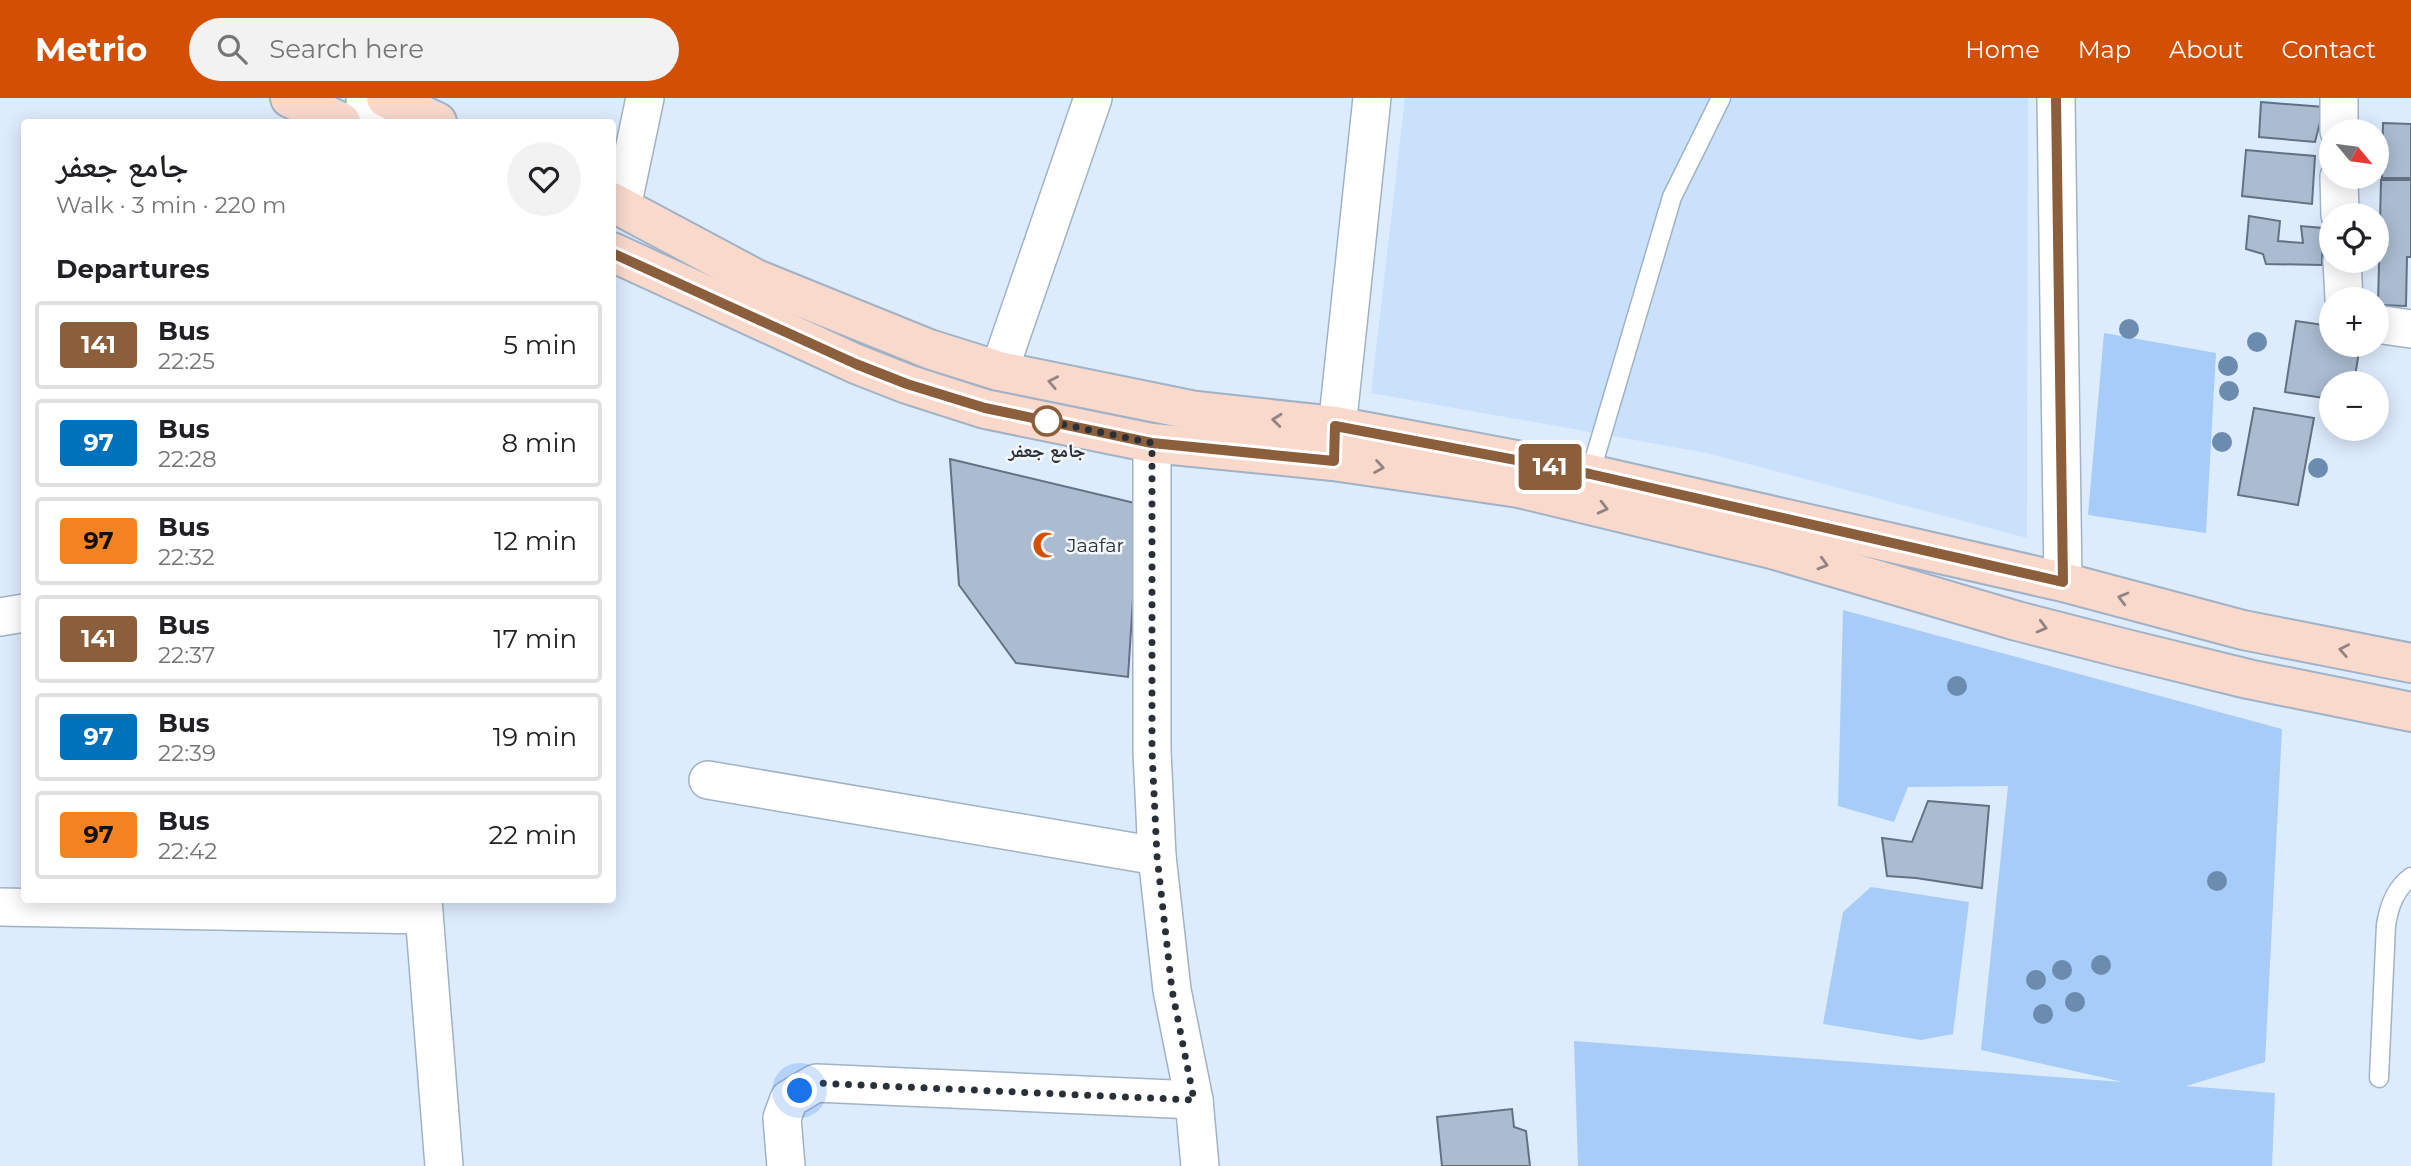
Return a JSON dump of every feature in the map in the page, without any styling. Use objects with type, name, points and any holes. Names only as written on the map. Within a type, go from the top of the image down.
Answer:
[{"type":"street","points":[[365,98],[366,119]]},
{"type":"street","points":[[386,98],[431,119]]},
{"type":"street","points":[[645,98],[617,204],[757,279],[929,349],[999,371],[1196,411],[1772,549],[2017,621],[2248,679],[2411,712]]},
{"type":"street","points":[[1334,443],[1372,98]]},
{"type":"street","points":[[2056,98],[2063,582]]},
{"type":"street","points":[[2339,98],[2339,119]]},
{"type":"street","points":[[999,371],[1082,101]]},
{"type":"street","points":[[616,255],[844,358],[907,384],[985,408],[1152,443],[1334,443],[1590,474],[2063,582],[2243,629],[2411,663]]},
{"type":"street","points":[[2389,326],[2411,329]]},
{"type":"street","points":[[1152,443],[1152,751],[1157,856],[1172,990],[1194,1100],[1200,1166]]},
{"type":"street","points":[[0,617],[21,613]]},
{"type":"street","points":[[708,780],[1157,856]]},
{"type":"street","points":[[0,907],[424,907],[444,1166]]},
{"type":"street","points":[[786,1166],[782,1118],[789,1100],[816,1083],[1194,1100]]},
{"type":"lane","points":[[1590,474],[1672,197],[1721,98]]},
{"type":"lane","points":[[2379,1078],[2386,925],[2396,894],[2411,877]]},
{"type":"shaded area","points":[[1405,98],[2028,98],[2027,538],[1707,453],[1371,393]]},
{"type":"shaded area","points":[[2104,333],[2216,353],[2206,533],[2088,515]]},
{"type":"shaded area","points":[[1843,610],[2282,729],[2265,1062],[2186,1086],[2275,1093],[2272,1166],[1578,1166],[1574,1041],[2123,1082],[1981,1050],[2008,786],[1908,787],[1894,822],[1838,806]]},
{"type":"shaded area","points":[[1871,887],[1969,902],[1953,1034],[1921,1040],[1823,1024],[1843,912]]},
{"type":"building","points":[[2261,102],[2324,107],[2315,142],[2259,137]]},
{"type":"building","points":[[2389,123],[2411,124],[2411,178],[2389,178]]},
{"type":"building","points":[[2246,150],[2315,156],[2312,204],[2242,196]]},
{"type":"building","points":[[2389,180],[2411,180],[2411,257],[2407,257],[2406,306],[2389,305],[2389,287],[2378,287],[2379,273],[2389,273],[2389,203],[2380,203],[2381,189],[2389,189]]},
{"type":"building","points":[[2249,216],[2280,221],[2278,241],[2303,243],[2301,226],[2319,228],[2319,265],[2266,264],[2263,254],[2246,249]]},
{"type":"building","points":[[2296,321],[2319,324],[2319,357],[2358,357],[2356,371],[2319,371],[2319,397],[2285,392]]},
{"type":"building","points":[[2254,408],[2314,418],[2298,505],[2238,495]]},
{"type":"building","name":"Jaafar","points":[[950,459],[1139,504],[1128,677],[1016,663],[959,585]]},
{"type":"building","points":[[1928,801],[1989,806],[1982,888],[1887,876],[1882,838],[1912,842]]},
{"type":"building","points":[[1512,1109],[1514,1127],[1526,1131],[1530,1166],[1442,1166],[1437,1117]]},
{"type":"bus line","name":"141","points":[[616,255],[856,364],[907,384],[985,408],[1152,443],[1334,461],[1335,426],[1590,474],[2063,582],[2056,98]]},
{"type":"place","name":"جامع جعفر","points":[[1047,421]]},
{"type":"place","name":"Jaafar","points":[[1046,545]]},
{"type":"route","points":[[800,1091],[816,1083],[1194,1100],[1172,990],[1157,856],[1152,751],[1152,443],[1047,421]]}]
